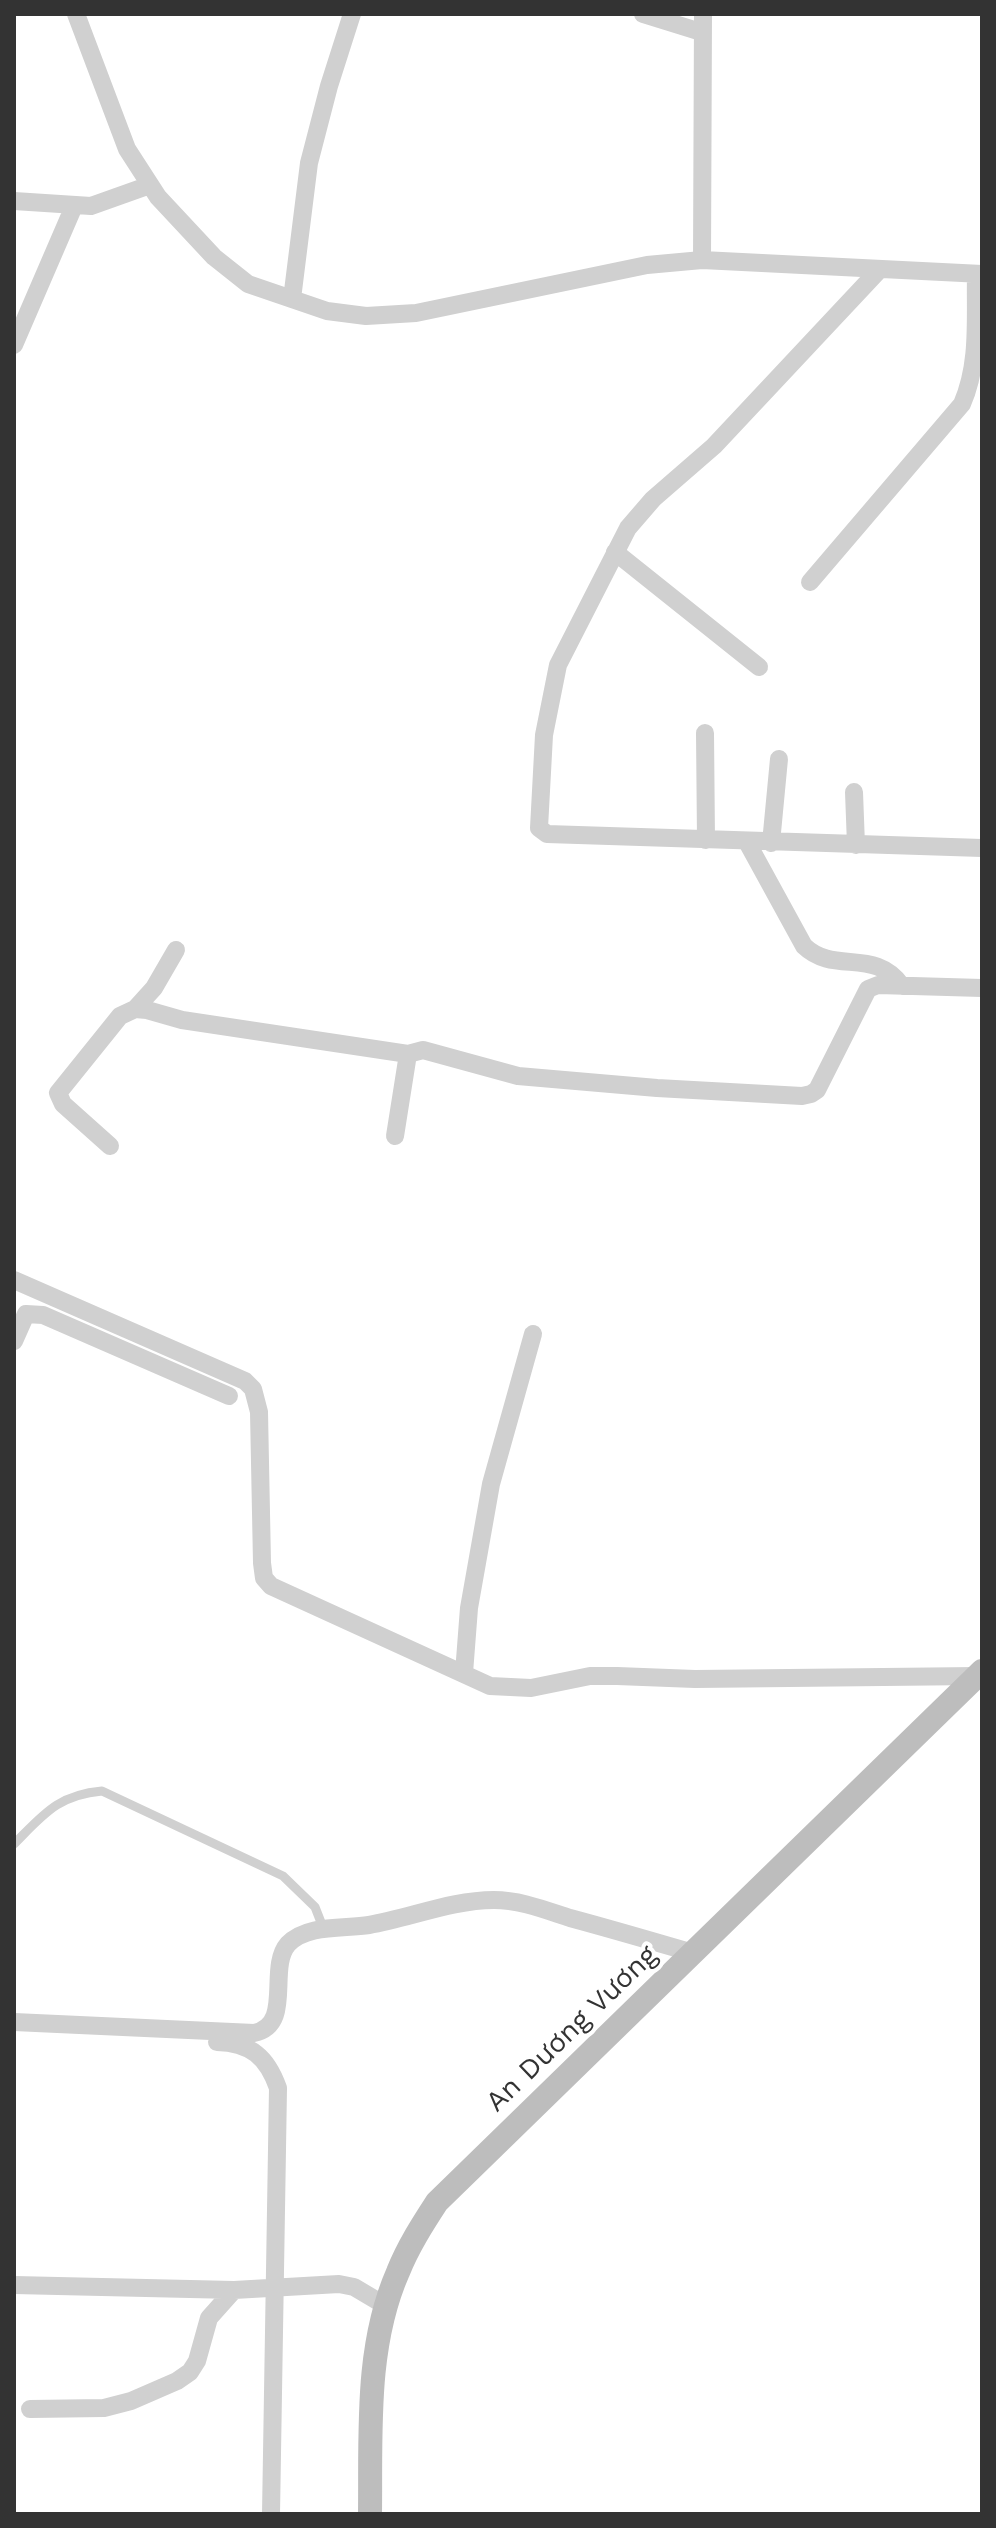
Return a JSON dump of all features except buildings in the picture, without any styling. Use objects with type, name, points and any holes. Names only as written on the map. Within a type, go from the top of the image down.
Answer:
[{"type":"street","points":[[76,14],[127,149],[158,197],[214,257],[248,284],[327,311],[366,316],[416,313],[647,265],[702,260],[979,274],[972,381],[962,404],[810,582]]},
{"type":"street","points":[[292,299],[309,163],[352,14]]},
{"type":"street","points":[[643,14],[702,23],[702,260]]},
{"type":"street","points":[[14,201],[91,206],[150,185]]},
{"type":"street","points":[[14,345],[74,206]]},
{"type":"street","points":[[880,269],[714,446],[653,499],[628,528],[558,665],[544,735],[539,828],[547,834],[982,848]]},
{"type":"street","points":[[615,552],[759,667]]},
{"type":"street","points":[[705,733],[706,840]]},
{"type":"street","points":[[771,843],[779,759]]},
{"type":"street","points":[[854,792],[856,845]]},
{"type":"street","points":[[747,842],[804,946],[812,954],[822,959],[868,963],[885,968],[902,986]]},
{"type":"street","points":[[110,1146],[63,1104],[58,1093],[120,1016],[135,1009],[154,988],[176,950]]},
{"type":"street","points":[[135,1009],[182,1020],[408,1054],[423,1050],[518,1076],[657,1088],[811,1094],[817,1090],[868,989],[878,985],[982,988]]},
{"type":"street","points":[[395,1136],[408,1054]]},
{"type":"street","points":[[14,1280],[245,1381],[253,1389],[259,1412],[264,1578],[271,1586],[490,1686],[531,1688],[590,1676],[695,1679],[980,1676]]},
{"type":"street","points":[[14,1341],[26,1314],[43,1315],[229,1396]]},
{"type":"street","points":[[464,1673],[475,1564],[491,1484],[533,1334]]},
{"type":"street","name":"An Dương Vương","points":[[370,2514],[374,2366],[386,2306],[396,2274],[437,2202],[980,1676]]},
{"type":"street","points":[[14,2022],[264,2031],[273,2023],[281,1960],[286,1947],[299,1936],[369,1925],[473,1902],[513,1901],[693,1953]]},
{"type":"street","points":[[14,2032],[224,2042],[247,2047],[270,2068],[278,2088],[271,2514]]},
{"type":"street","points":[[14,2285],[234,2290],[339,2284],[354,2287],[386,2306]]},
{"type":"street","points":[[30,2409],[104,2408],[131,2401],[177,2381],[190,2372],[197,2361],[209,2318],[234,2290]]},
{"type":"lane","points":[[14,1844],[54,1804],[81,1793],[102,1791],[283,1876],[315,1907],[324,1930]]}]
